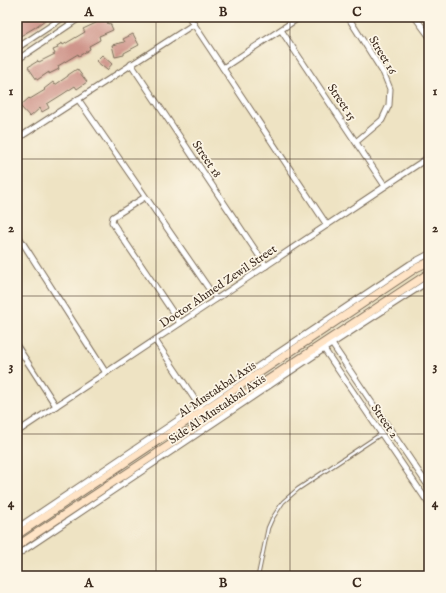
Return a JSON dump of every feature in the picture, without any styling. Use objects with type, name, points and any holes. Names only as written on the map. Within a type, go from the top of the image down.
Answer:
[{"type":"street","points":[[17,48],[64,17]]},
{"type":"street","points":[[17,60],[81,17]]},
{"type":"street","points":[[189,17],[327,225]]},
{"type":"street","points":[[223,68],[300,17]]},
{"type":"street","name":"Street 16","points":[[348,17],[384,74],[390,89],[389,105],[382,120],[356,142]]},
{"type":"street","points":[[415,17],[429,36]]},
{"type":"street","points":[[17,139],[194,24]]},
{"type":"street","name":"Street 15","points":[[281,30],[385,186]]},
{"type":"street","name":"Street 18","points":[[131,64],[266,266]]},
{"type":"street","points":[[78,99],[216,299]]},
{"type":"street","name":"Doctor Ahmed Zewil Street","points":[[17,432],[429,157]]},
{"type":"street","points":[[145,197],[113,217],[112,222],[180,323]]},
{"type":"street","points":[[17,234],[106,373]]},
{"type":"street","name":"Side Al Mustakbal Axis","points":[[17,528],[201,409],[410,264],[429,254]]},
{"type":"street","name":"Al Mustakbal Axis","points":[[17,535],[201,409],[416,268],[429,262]]},
{"type":"street","name":"Al Mustakbal Axis","points":[[17,546],[429,273]]},
{"type":"street","name":"Side Al Mustakbal Axis","points":[[17,556],[324,349],[429,281]]},
{"type":"street","points":[[155,340],[208,419]]},
{"type":"street","name":"Street 2","points":[[332,344],[429,487]]},
{"type":"street","points":[[17,346],[56,406]]},
{"type":"street","name":"Street 2","points":[[324,349],[429,504]]},
{"type":"street","points":[[381,434],[389,428]]},
{"type":"lane","points":[[258,576],[268,528],[283,502],[298,489],[381,434]]},
{"type":"building","points":[[27,17],[49,17],[17,38],[17,23]]},
{"type":"building","points":[[102,17],[103,20],[106,19],[108,24],[110,23],[113,30],[99,36],[100,40],[89,46],[90,49],[79,56],[78,54],[58,66],[59,69],[49,74],[49,72],[37,80],[28,67],[55,54],[53,50],[58,48],[57,46],[62,43],[63,45],[85,32],[83,29],[96,23],[95,20]]},
{"type":"building","points":[[133,34],[139,45],[124,53],[124,55],[115,57],[112,45],[125,42],[123,39]]},
{"type":"building","points":[[102,55],[112,64],[107,70],[96,61]]},
{"type":"building","points":[[77,69],[87,82],[77,89],[75,86],[47,104],[49,108],[42,112],[40,108],[30,117],[20,106],[29,98],[30,99],[45,90],[44,89],[53,82],[55,85]]}]
